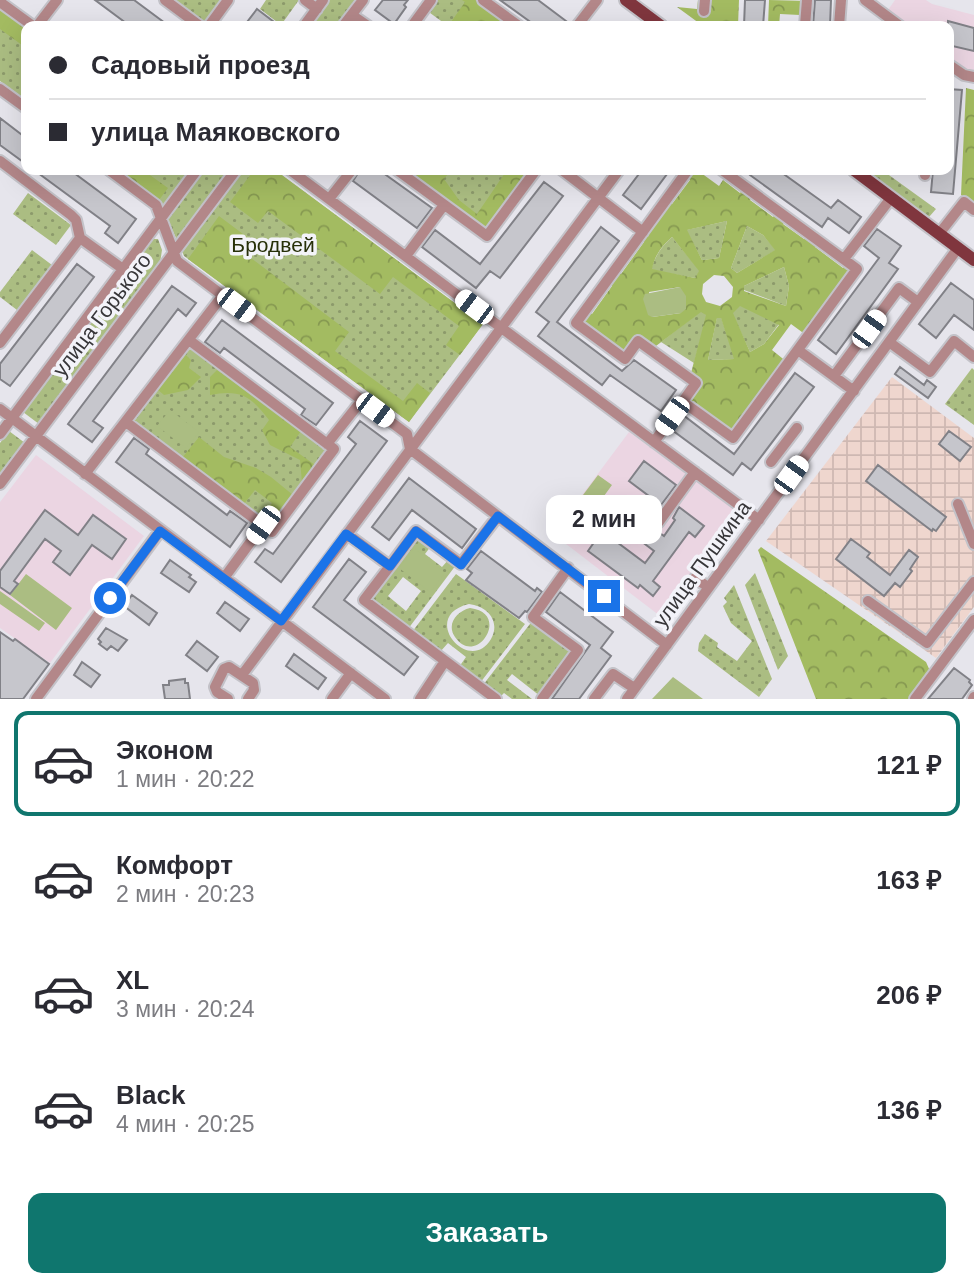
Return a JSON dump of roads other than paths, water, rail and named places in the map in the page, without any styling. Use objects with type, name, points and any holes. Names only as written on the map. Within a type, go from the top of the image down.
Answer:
[{"type":"main road","points":[[626,0],[654,21]]},
{"type":"main road","points":[[861,175],[974,260]]},
{"type":"street","points":[[39,21],[57,0]]},
{"type":"street","points":[[165,0],[193,21]]},
{"type":"street","points":[[213,21],[228,0]]},
{"type":"street","points":[[305,0],[320,4],[308,21]]},
{"type":"street","points":[[347,21],[363,0]]},
{"type":"street","points":[[416,21],[431,0]]},
{"type":"street","points":[[483,0],[512,21]]},
{"type":"street","points":[[581,21],[597,0]]},
{"type":"street","points":[[805,21],[807,0]]},
{"type":"street","points":[[839,21],[841,0]]},
{"type":"street","points":[[866,0],[893,21]]},
{"type":"street","points":[[880,11],[888,0]]},
{"type":"street","points":[[0,2],[28,21]]},
{"type":"street","points":[[352,15],[361,21]]},
{"type":"street","points":[[954,68],[964,75],[974,77]]},
{"type":"street","points":[[0,89],[21,104]]},
{"type":"street","points":[[0,161],[71,215],[76,220],[80,238],[123,269]]},
{"type":"street","points":[[116,175],[156,205],[177,261],[407,434],[410,449],[667,645]]},
{"type":"street","name":"улица Горького","points":[[0,435],[193,175]]},
{"type":"street","name":"улица Горького","points":[[0,484],[232,175]]},
{"type":"street","points":[[297,175],[758,520]]},
{"type":"street","points":[[330,199],[348,175]]},
{"type":"street","points":[[404,175],[487,236],[532,175]]},
{"type":"street","points":[[568,175],[643,232]]},
{"type":"street","points":[[242,675],[615,175]]},
{"type":"street","points":[[654,442],[696,383],[638,341],[625,359],[576,323],[684,175]]},
{"type":"street","points":[[683,402],[733,438],[857,269],[729,175]]},
{"type":"street","points":[[844,259],[891,198]]},
{"type":"street","points":[[939,234],[964,202],[974,210]]},
{"type":"street","points":[[406,256],[444,205]]},
{"type":"street","points":[[0,343],[80,238]]},
{"type":"street","name":"улица Пушкина","points":[[626,699],[958,248]]},
{"type":"street","points":[[834,376],[899,288],[918,302]]},
{"type":"street","points":[[85,474],[223,295]]},
{"type":"street","points":[[126,422],[272,532],[334,450],[189,340]]},
{"type":"street","points":[[889,342],[930,372],[954,341],[974,357]]},
{"type":"street","points":[[854,349],[873,364]]},
{"type":"street","points":[[797,350],[854,391]]},
{"type":"street","points":[[327,444],[362,400]]},
{"type":"street","points":[[0,409],[386,699]]},
{"type":"street","points":[[771,462],[797,428]]},
{"type":"street","points":[[784,445],[803,459]]},
{"type":"street","points":[[657,523],[695,472]]},
{"type":"street","points":[[958,505],[974,544]]},
{"type":"street","points":[[496,699],[364,600],[416,531],[461,565],[498,516]]},
{"type":"street","points":[[224,578],[263,525]]},
{"type":"street","points":[[36,699],[160,531]]},
{"type":"street","points":[[346,534],[390,566]]},
{"type":"street","points":[[542,699],[578,650],[533,617],[568,568]]},
{"type":"street","points":[[695,578],[708,587]]},
{"type":"street","points":[[868,601],[927,643],[974,582]]},
{"type":"street","points":[[915,699],[974,620]]},
{"type":"street","points":[[420,699],[445,661]]},
{"type":"street","points":[[228,699],[217,692],[216,682],[226,667],[254,685],[248,699]]},
{"type":"street","points":[[331,699],[351,673]]},
{"type":"street","points":[[594,699],[613,674],[634,688]]},
{"type":"park label","name":"Бродвей","points":[[273,245]]}]
